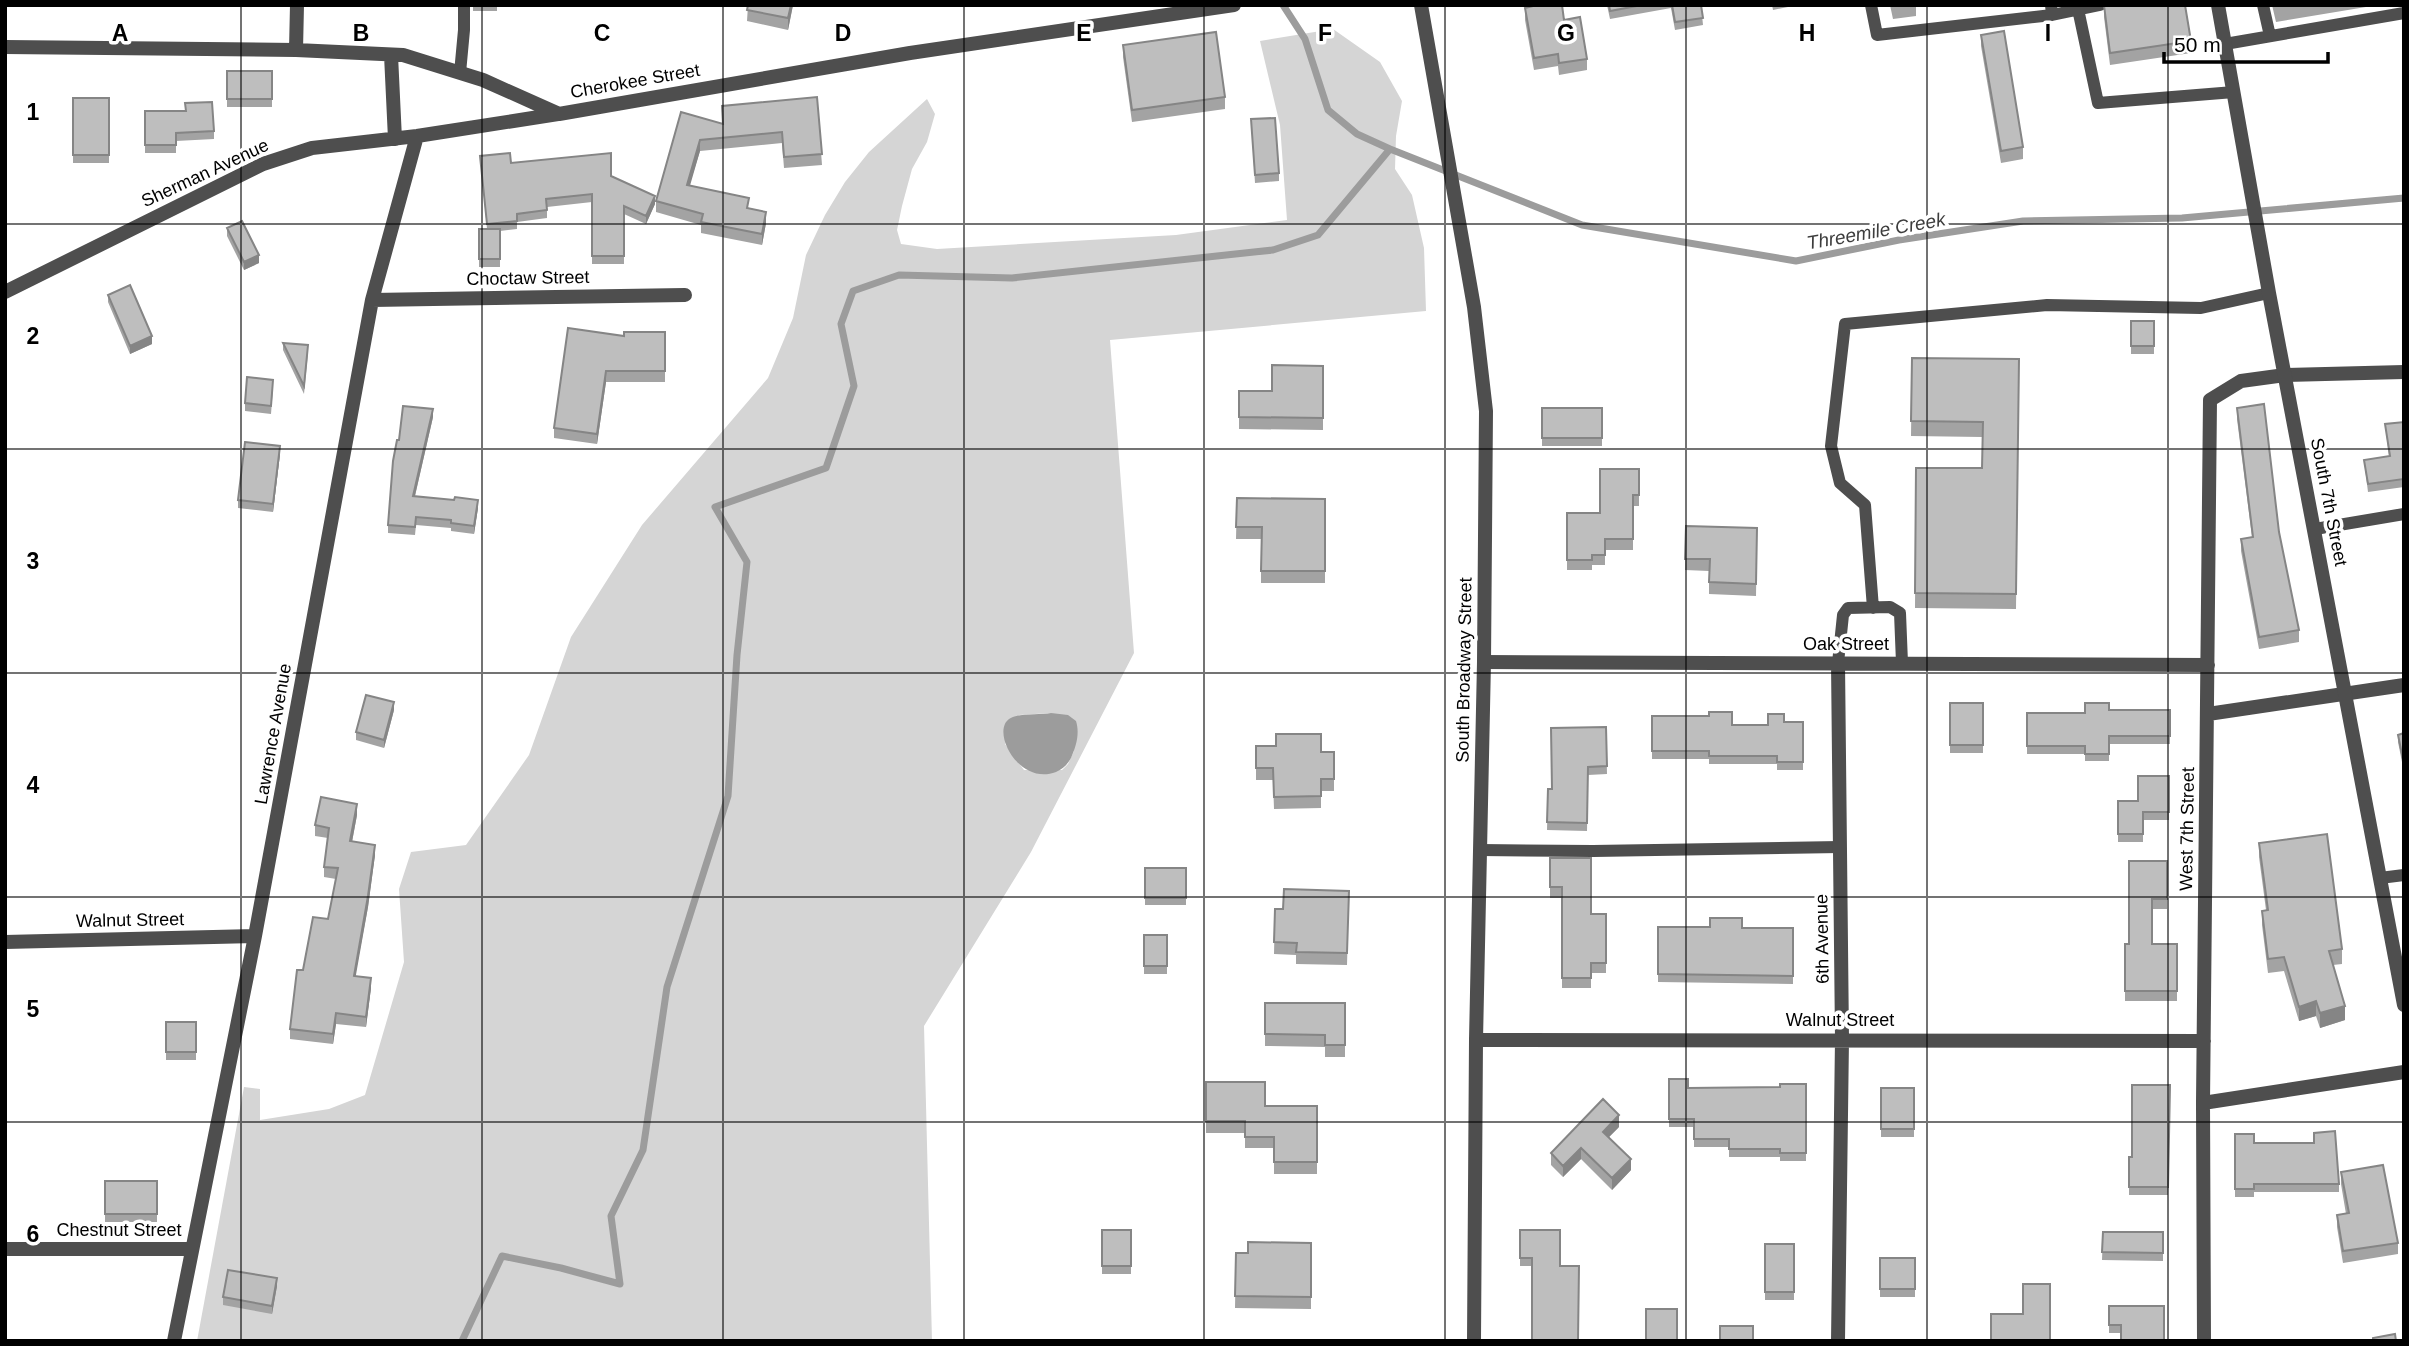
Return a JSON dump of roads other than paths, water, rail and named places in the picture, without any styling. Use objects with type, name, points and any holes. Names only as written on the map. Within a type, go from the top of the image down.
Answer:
[{"type":"street","points":[[296,50],[297,5]]},
{"type":"street","name":"Cherokee Street","points":[[5,47],[296,50],[402,55],[483,80],[559,114],[909,53],[1234,5]]},
{"type":"street","name":"South Broadway Street","points":[[1421,5],[1475,307],[1486,411],[1474,1341]]},
{"type":"street","name":"South 7th Street","points":[[2218,5],[2265,274],[2404,1005]]},
{"type":"street","points":[[391,55],[396,139]]},
{"type":"street","name":"Sherman Avenue","points":[[5,292],[263,164],[312,148],[396,139],[559,114]]},
{"type":"street","name":"Lawrence Avenue","points":[[174,1341],[255,936],[372,300],[417,136]]},
{"type":"street","name":"Choctaw Street","points":[[372,300],[685,295]]},
{"type":"street","points":[[2285,375],[2404,372]]},
{"type":"street","name":"West 7th Street","points":[[2204,1341],[2203,1103],[2210,400],[2241,381],[2285,375]]},
{"type":"street","name":"Oak Street","points":[[1484,662],[2208,665]]},
{"type":"street","name":"6th Avenue","points":[[1838,663],[1842,1039],[1838,1341]]},
{"type":"street","points":[[2208,714],[2404,685]]},
{"type":"street","name":"Walnut Street","points":[[5,942],[255,936]]},
{"type":"street","name":"Walnut Street","points":[[1476,1040],[2204,1041]]},
{"type":"street","points":[[2203,1103],[2404,1072]]},
{"type":"street","name":"Chestnut Street","points":[[5,1249],[191,1249]]},
{"type":"lane","points":[[460,73],[464,5]]},
{"type":"lane","points":[[1871,5],[1877,35],[2100,5]]},
{"type":"lane","points":[[2263,5],[2270,36]]},
{"type":"lane","points":[[2078,9],[2098,103],[2234,92]]},
{"type":"lane","points":[[2225,44],[2404,13]]},
{"type":"lane","points":[[1873,608],[1865,505],[1840,483],[1831,446],[1845,324],[2047,305],[2201,308],[2269,293]]},
{"type":"lane","points":[[2315,529],[2404,514]]},
{"type":"lane","points":[[1838,663],[1843,615],[1848,608],[1890,607],[1900,614],[1902,663]]},
{"type":"lane","points":[[1480,850],[1840,847]]},
{"type":"lane","points":[[2380,878],[2404,874]]},
{"type":"waterway","name":"Threemile Creek","points":[[1283,5],[1305,39],[1328,110],[1357,134],[1582,225],[1796,261],[1899,240],[2023,221],[2182,218],[2404,198]]},
{"type":"waterway","points":[[462,1341],[502,1256],[620,1284],[611,1216],[643,1150],[667,987],[728,796],[737,655],[747,562],[715,507],[826,468],[854,386],[841,324],[853,291],[899,275],[1012,278],[1273,250],[1318,235],[1390,149]]}]
